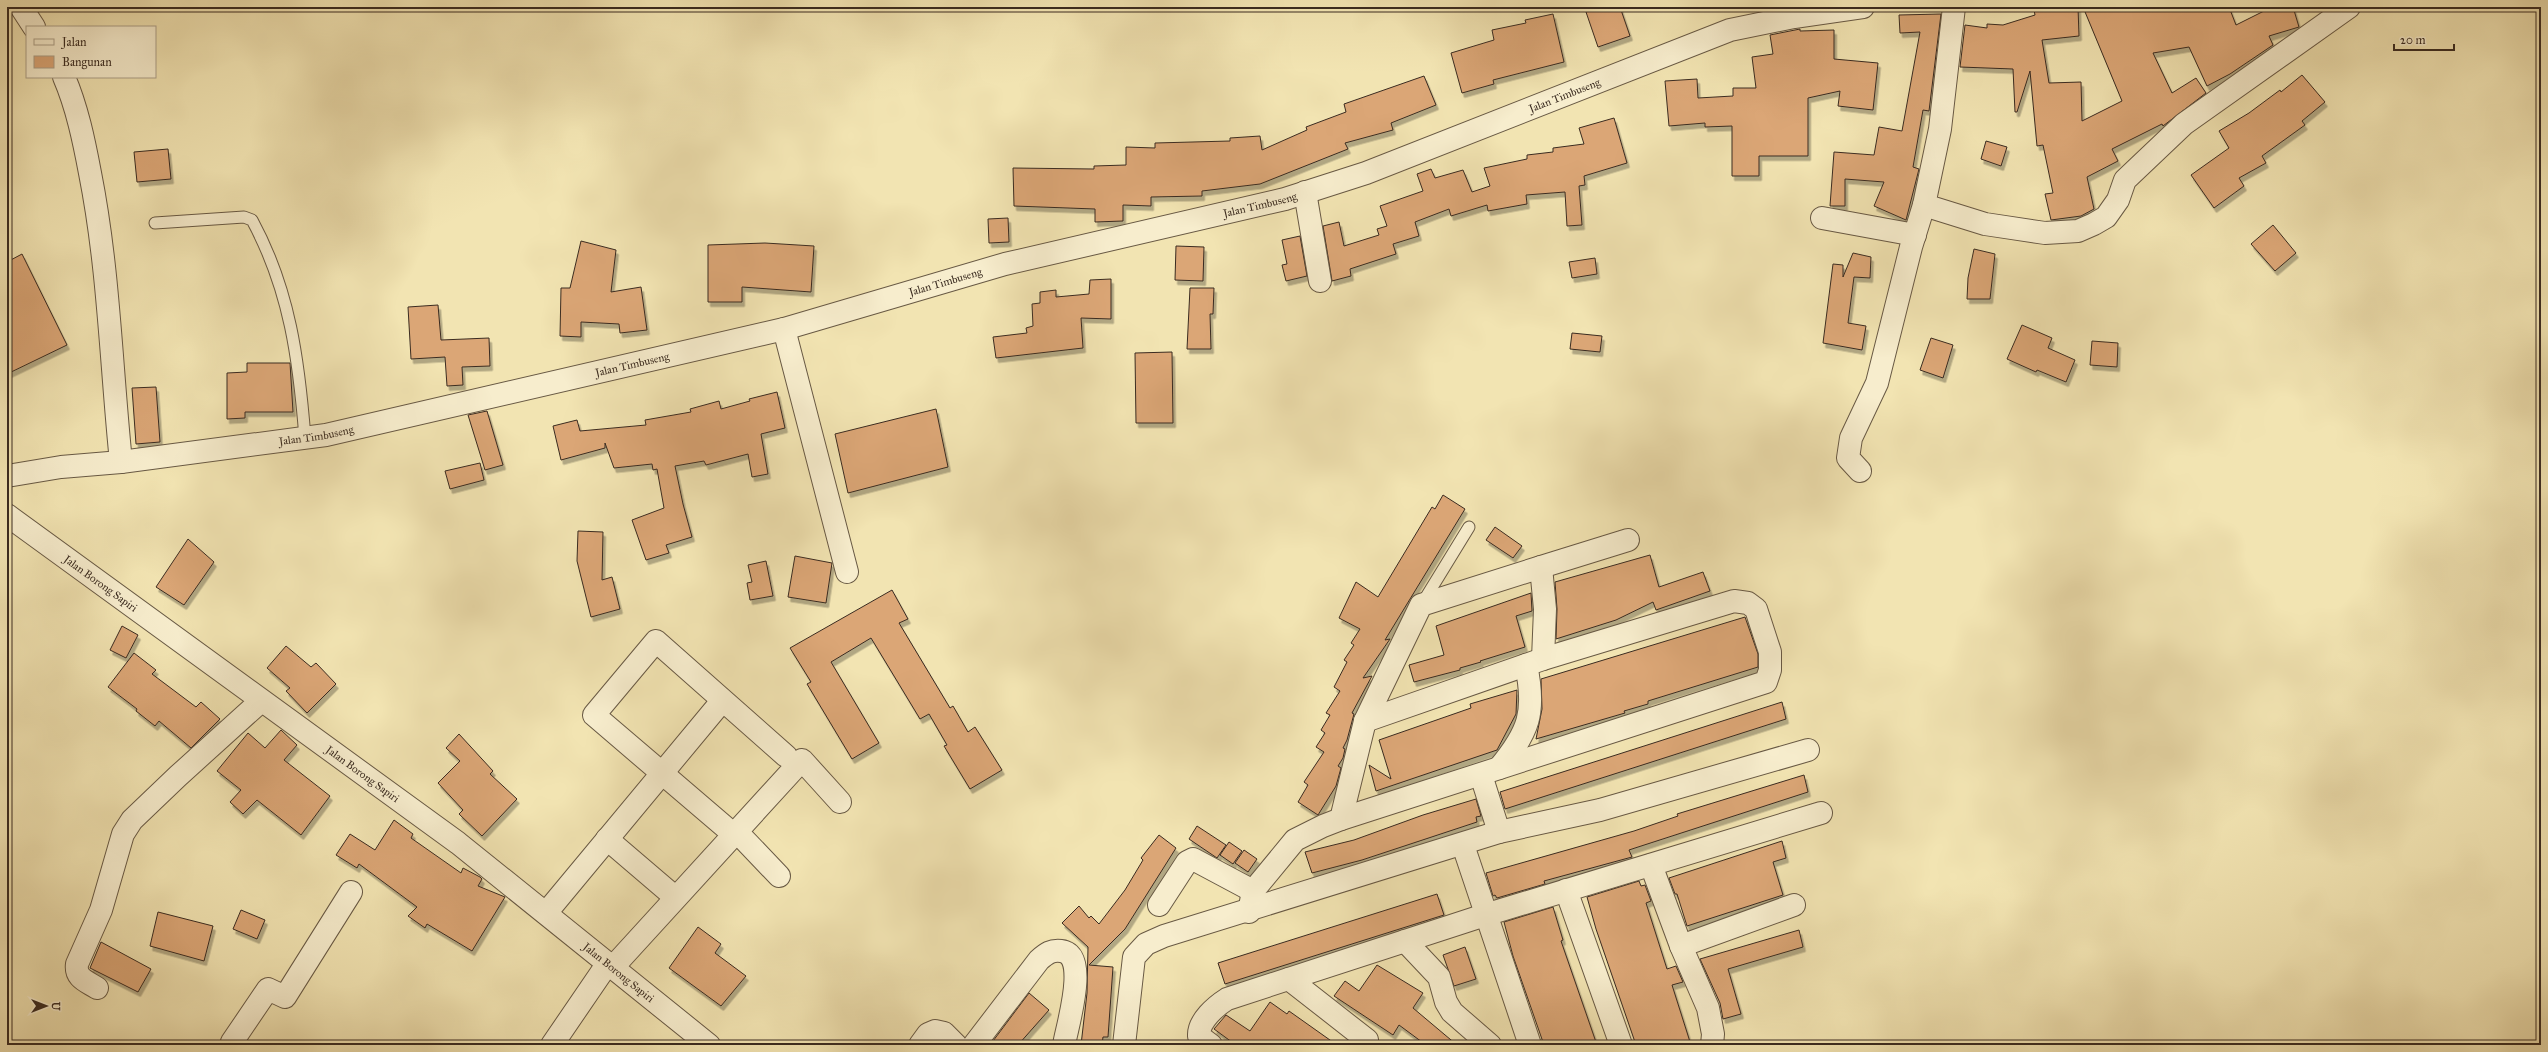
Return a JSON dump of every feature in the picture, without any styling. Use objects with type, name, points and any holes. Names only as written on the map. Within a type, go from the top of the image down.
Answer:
[{"type":"street","points":[[21,7],[33,26]]},
{"type":"street","name":"Jalan Timbuseng","points":[[7,476],[61,467],[121,462],[326,435],[496,397],[784,329],[1005,264],[1104,240],[1163,229],[1305,192],[1366,173],[1730,30],[1794,17],[1863,7]]},
{"type":"street","points":[[1860,471],[1848,458],[1851,438],[1877,383],[1924,205],[1940,129],[1954,7]]},
{"type":"street","points":[[1924,205],[1985,224],[2045,233],[2078,231],[2094,224],[2106,217],[2118,200],[2125,180],[2184,124],[2349,7]]},
{"type":"street","points":[[64,78],[71,92],[87,156],[99,215],[109,296],[121,462]]},
{"type":"street","points":[[1305,192],[1320,281]]},
{"type":"street","points":[[1822,218],[1915,235]]},
{"type":"street","points":[[784,329],[847,572]]},
{"type":"street","name":"Jalan Borong Sapiri","points":[[7,515],[458,843],[709,1045]]},
{"type":"street","points":[[1341,819],[1365,721],[1421,605],[1628,540]]},
{"type":"street","points":[[1490,772],[1513,751],[1524,730],[1531,709],[1534,662],[1545,609],[1541,567]]},
{"type":"street","points":[[1251,901],[1295,840],[1322,826],[1766,682],[1770,670],[1770,652],[1756,609],[1748,603],[1734,601],[1534,662],[1365,721]]},
{"type":"street","points":[[779,876],[731,829],[594,715],[656,641],[722,701],[786,756]]},
{"type":"street","points":[[97,988],[79,977],[76,971],[76,964],[101,910],[123,834],[132,820],[261,701]]},
{"type":"street","points":[[546,913],[722,701]]},
{"type":"street","points":[[1124,1045],[1134,957],[1139,950],[1164,936],[1251,901],[1463,845],[1499,832],[1600,810],[1808,750]]},
{"type":"street","points":[[552,1045],[611,965],[731,829],[802,760],[840,802]]},
{"type":"street","points":[[1490,772],[1499,832]]},
{"type":"street","points":[[1211,1045],[1202,1039],[1199,1032],[1214,1008],[1227,999],[1485,915],[1821,813]]},
{"type":"street","points":[[607,839],[669,892]]},
{"type":"street","points":[[1463,845],[1485,915],[1530,1045]]},
{"type":"street","points":[[1159,906],[1187,862],[1193,859],[1251,901]]},
{"type":"street","points":[[1651,865],[1708,1008],[1713,1034],[1712,1045]]},
{"type":"street","points":[[1566,890],[1621,1045]]},
{"type":"street","points":[[237,1045],[232,1042],[268,989],[285,997],[351,892]]},
{"type":"street","points":[[1682,946],[1794,906]]},
{"type":"street","points":[[1405,941],[1439,977],[1446,1002],[1452,1012],[1490,1045]]},
{"type":"street","points":[[974,1045],[1039,960],[1051,951],[1057,950],[1066,951],[1071,955],[1077,971],[1064,1045]]},
{"type":"street","points":[[1289,979],[1367,1040]]},
{"type":"street","points":[[920,1045],[932,1032],[938,1031],[956,1045]]},
{"type":"lane","points":[[156,223],[244,217],[252,220],[274,272],[293,329],[299,367],[305,438]]},
{"type":"lane","points":[[1421,605],[1469,528]]},
{"type":"building","points":[[1602,7],[1620,7],[1630,36],[1598,47],[1586,12]]},
{"type":"building","points":[[2046,7],[2078,7],[2079,36],[2042,40],[2049,83],[2081,82],[2082,121],[2122,101],[2083,7],[2229,7],[2236,25],[2272,7],[2293,7],[2299,27],[2269,36],[2273,45],[2230,74],[2207,86],[2189,47],[2153,53],[2172,93],[2196,78],[2206,93],[2163,126],[2162,124],[2112,149],[2118,161],[2087,177],[2094,209],[2081,216],[2051,220],[2045,194],[2053,193],[2043,145],[2037,146],[2030,71],[2017,112],[2015,112],[2013,69],[1960,67],[1965,25],[1987,28],[1987,24],[2003,25],[2035,15],[2034,10]]},
{"type":"building","points":[[1553,14],[1564,62],[1493,80],[1494,84],[1462,93],[1451,53],[1494,40],[1492,30],[1526,23],[1525,20]]},
{"type":"building","points":[[1941,14],[1929,111],[1923,110],[1913,167],[1919,169],[1906,220],[1874,206],[1884,182],[1845,179],[1845,206],[1830,206],[1834,152],[1874,155],[1879,127],[1902,131],[1920,32],[1900,33],[1899,15]]},
{"type":"building","points":[[1800,29],[1800,31],[1834,30],[1834,59],[1878,63],[1873,110],[1838,106],[1840,91],[1808,98],[1808,156],[1759,156],[1759,176],[1732,176],[1732,126],[1705,127],[1705,123],[1669,126],[1665,81],[1697,79],[1698,98],[1733,96],[1733,88],[1756,88],[1752,57],[1773,54],[1770,35]]},
{"type":"building","points":[[2302,75],[2325,102],[2302,121],[2305,125],[2262,156],[2266,163],[2239,178],[2244,186],[2214,208],[2191,175],[2229,148],[2219,131],[2249,113],[2280,90],[2281,92]]},
{"type":"building","points":[[1424,76],[1436,105],[1391,123],[1393,130],[1345,143],[1348,149],[1260,184],[1202,191],[1202,196],[1151,197],[1151,206],[1123,205],[1123,221],[1095,222],[1095,209],[1014,206],[1013,168],[1094,169],[1094,166],[1126,165],[1126,147],[1155,148],[1155,143],[1230,141],[1230,138],[1260,136],[1262,150],[1307,130],[1306,127],[1346,112],[1344,104]]},
{"type":"building","points":[[1614,118],[1627,163],[1584,176],[1585,185],[1579,186],[1582,225],[1567,226],[1565,192],[1526,195],[1527,204],[1488,211],[1487,205],[1451,216],[1449,209],[1415,222],[1419,236],[1393,244],[1396,254],[1350,269],[1351,276],[1332,281],[1323,226],[1339,222],[1344,246],[1379,235],[1377,229],[1387,226],[1380,206],[1423,191],[1417,174],[1431,169],[1435,178],[1463,170],[1472,192],[1490,186],[1484,168],[1527,159],[1527,155],[1553,152],[1553,148],[1584,144],[1579,128]]},
{"type":"building","points":[[1986,141],[2007,147],[2001,166],[1981,159]]},
{"type":"building","points":[[168,149],[171,179],[137,182],[134,152]]},
{"type":"building","points":[[1008,218],[1009,242],[989,243],[988,219]]},
{"type":"building","points":[[2273,225],[2296,253],[2275,271],[2251,244]]},
{"type":"building","points":[[1300,236],[1307,276],[1286,281],[1282,265],[1287,264],[1282,240]]},
{"type":"building","points":[[581,241],[616,250],[611,292],[641,287],[647,330],[620,333],[619,324],[581,322],[581,337],[560,336],[561,288],[570,288]]},
{"type":"building","points":[[765,243],[814,246],[811,292],[742,287],[742,302],[708,302],[708,245]]},
{"type":"building","points":[[1176,246],[1204,247],[1203,281],[1175,280]]},
{"type":"building","points":[[1974,249],[1995,254],[1990,299],[1967,299],[1968,278]]},
{"type":"building","points":[[1853,253],[1871,257],[1870,278],[1854,277],[1848,323],[1866,326],[1862,350],[1823,343],[1833,264],[1843,265],[1843,277]]},
{"type":"building","points":[[22,254],[67,345],[7,374],[7,262]]},
{"type":"building","points":[[1595,258],[1597,274],[1572,278],[1569,262]]},
{"type":"building","points":[[1111,279],[1111,319],[1081,318],[1083,348],[996,358],[993,337],[1027,333],[1026,328],[1033,326],[1032,304],[1040,303],[1040,292],[1056,290],[1056,297],[1089,294],[1090,280]]},
{"type":"building","points":[[1190,288],[1214,288],[1213,314],[1210,314],[1211,349],[1187,349]]},
{"type":"building","points":[[438,305],[441,340],[489,338],[490,366],[462,367],[463,385],[447,386],[445,357],[411,359],[408,307]]},
{"type":"building","points":[[2022,325],[2052,338],[2048,348],[2075,360],[2066,382],[2037,370],[2036,372],[2007,359]]},
{"type":"building","points":[[1572,333],[1602,336],[1600,352],[1570,349]]},
{"type":"building","points":[[1931,338],[1953,345],[1943,378],[1920,370]]},
{"type":"building","points":[[2092,341],[2118,343],[2117,367],[2090,365]]},
{"type":"building","points":[[1172,352],[1173,423],[1136,423],[1135,353]]},
{"type":"building","points":[[247,363],[290,363],[293,412],[245,412],[245,418],[227,419],[227,373],[247,372]]},
{"type":"building","points":[[156,387],[160,442],[136,444],[132,388]]},
{"type":"building","points":[[777,392],[785,428],[761,434],[768,474],[752,477],[748,454],[706,465],[704,461],[675,466],[692,537],[666,545],[669,553],[646,560],[632,520],[664,508],[657,469],[653,470],[652,464],[614,468],[605,443],[605,448],[561,460],[553,426],[577,420],[580,431],[646,425],[645,420],[691,412],[690,409],[719,401],[721,409],[750,401],[749,399]]},
{"type":"building","points":[[936,409],[948,467],[848,493],[835,434]]},
{"type":"building","points":[[487,411],[503,465],[485,470],[468,415]]},
{"type":"building","points":[[480,463],[484,480],[450,489],[445,471]]},
{"type":"building","points":[[1443,495],[1465,509],[1385,640],[1390,639],[1363,678],[1372,676],[1352,713],[1354,714],[1347,740],[1343,748],[1345,749],[1343,758],[1338,766],[1341,768],[1336,786],[1318,815],[1298,802],[1308,785],[1304,782],[1324,752],[1316,747],[1325,733],[1321,730],[1330,715],[1326,713],[1340,691],[1334,687],[1347,662],[1344,660],[1354,645],[1351,643],[1360,629],[1339,618],[1356,582],[1378,597],[1432,507],[1435,509]]},
{"type":"building","points":[[1495,527],[1522,546],[1513,558],[1486,540]]},
{"type":"building","points":[[578,531],[603,532],[602,580],[612,577],[620,609],[591,617],[577,561]]},
{"type":"building","points":[[188,539],[214,562],[184,605],[156,587]]},
{"type":"building","points":[[1650,555],[1659,587],[1703,572],[1710,591],[1656,610],[1653,602],[1616,620],[1556,639],[1557,609],[1555,582]]},
{"type":"building","points":[[795,556],[832,563],[826,603],[788,597]]},
{"type":"building","points":[[766,561],[773,596],[750,600],[747,583],[752,582],[748,565]]},
{"type":"building","points":[[892,590],[908,619],[899,623],[950,708],[953,706],[968,732],[975,727],[1002,770],[970,789],[944,746],[947,745],[929,714],[920,719],[871,638],[831,662],[879,743],[852,759],[807,684],[811,682],[790,648]]},
{"type":"building","points":[[1531,593],[1532,611],[1516,616],[1525,647],[1460,668],[1460,670],[1414,682],[1409,665],[1444,655],[1436,626]]},
{"type":"building","points":[[1745,617],[1758,654],[1758,667],[1648,701],[1648,704],[1624,711],[1625,713],[1536,739],[1542,709],[1541,679]]},
{"type":"building","points":[[122,626],[138,635],[126,658],[110,650]]},
{"type":"building","points":[[286,646],[311,667],[316,663],[336,684],[307,713],[286,691],[290,688],[267,668]]},
{"type":"building","points":[[134,653],[156,670],[152,674],[196,707],[201,702],[220,719],[191,748],[159,721],[155,726],[136,711],[137,709],[108,687]]},
{"type":"building","points":[[1517,690],[1516,714],[1497,750],[1376,791],[1369,765],[1391,779],[1379,740],[1471,708],[1470,704]]},
{"type":"building","points":[[1782,702],[1786,719],[1505,809],[1500,792]]},
{"type":"building","points":[[281,730],[297,745],[284,760],[330,796],[301,835],[257,800],[243,814],[230,802],[241,790],[217,771],[248,733],[265,748]]},
{"type":"building","points":[[459,734],[493,771],[490,774],[517,799],[482,836],[459,814],[463,810],[438,783],[460,761],[446,748]]},
{"type":"building","points":[[1804,775],[1808,792],[1629,850],[1632,857],[1544,881],[1545,884],[1497,898],[1495,895],[1493,896],[1486,873],[1634,831],[1678,816],[1677,814]]},
{"type":"building","points":[[1476,799],[1481,816],[1476,817],[1477,822],[1362,860],[1312,873],[1305,852],[1354,840],[1423,815]]},
{"type":"building","points":[[394,820],[413,834],[411,838],[461,873],[463,868],[480,877],[482,879],[478,886],[505,897],[472,951],[427,924],[425,928],[408,916],[417,907],[359,864],[357,868],[336,855],[350,834],[375,850]]},
{"type":"building","points":[[1197,826],[1226,845],[1217,858],[1189,839]]},
{"type":"building","points":[[1159,835],[1176,848],[1125,929],[1089,965],[1113,967],[1108,1037],[1103,1037],[1102,1045],[1081,1045],[1087,993],[1088,947],[1062,923],[1079,906],[1089,918],[1091,916],[1099,924],[1125,890],[1143,860],[1141,858]]},
{"type":"building","points":[[1782,841],[1786,858],[1773,862],[1783,895],[1687,926],[1677,894],[1675,894],[1669,878]]},
{"type":"building","points":[[1229,842],[1242,851],[1233,864],[1220,855]]},
{"type":"building","points":[[1244,850],[1257,859],[1248,872],[1235,863]]},
{"type":"building","points":[[1639,881],[1641,886],[1645,885],[1651,901],[1646,903],[1667,969],[1676,966],[1683,982],[1672,985],[1691,1045],[1636,1045],[1596,929],[1587,897]]},
{"type":"building","points":[[1437,894],[1444,915],[1225,984],[1218,963]]},
{"type":"building","points":[[1553,907],[1563,940],[1561,941],[1597,1045],[1544,1045],[1513,956],[1504,922]]},
{"type":"building","points":[[241,910],[265,920],[257,939],[233,929]]},
{"type":"building","points":[[158,912],[213,926],[204,961],[150,946]]},
{"type":"building","points":[[698,927],[721,944],[715,953],[746,976],[721,1006],[669,968]]},
{"type":"building","points":[[1799,930],[1803,947],[1728,969],[1741,1014],[1723,1019],[1720,1003],[1700,959]]},
{"type":"building","points":[[101,942],[151,969],[138,992],[90,968]]},
{"type":"building","points":[[1465,947],[1476,979],[1454,986],[1443,955]]},
{"type":"building","points":[[1377,965],[1423,993],[1413,1008],[1457,1045],[1426,1045],[1399,1025],[1393,1035],[1334,996],[1345,981],[1359,991]]},
{"type":"building","points":[[1029,993],[1049,1010],[1018,1045],[990,1045]]},
{"type":"building","points":[[1270,1002],[1287,1014],[1289,1011],[1337,1045],[1236,1045],[1214,1029],[1226,1015],[1250,1031]]}]
